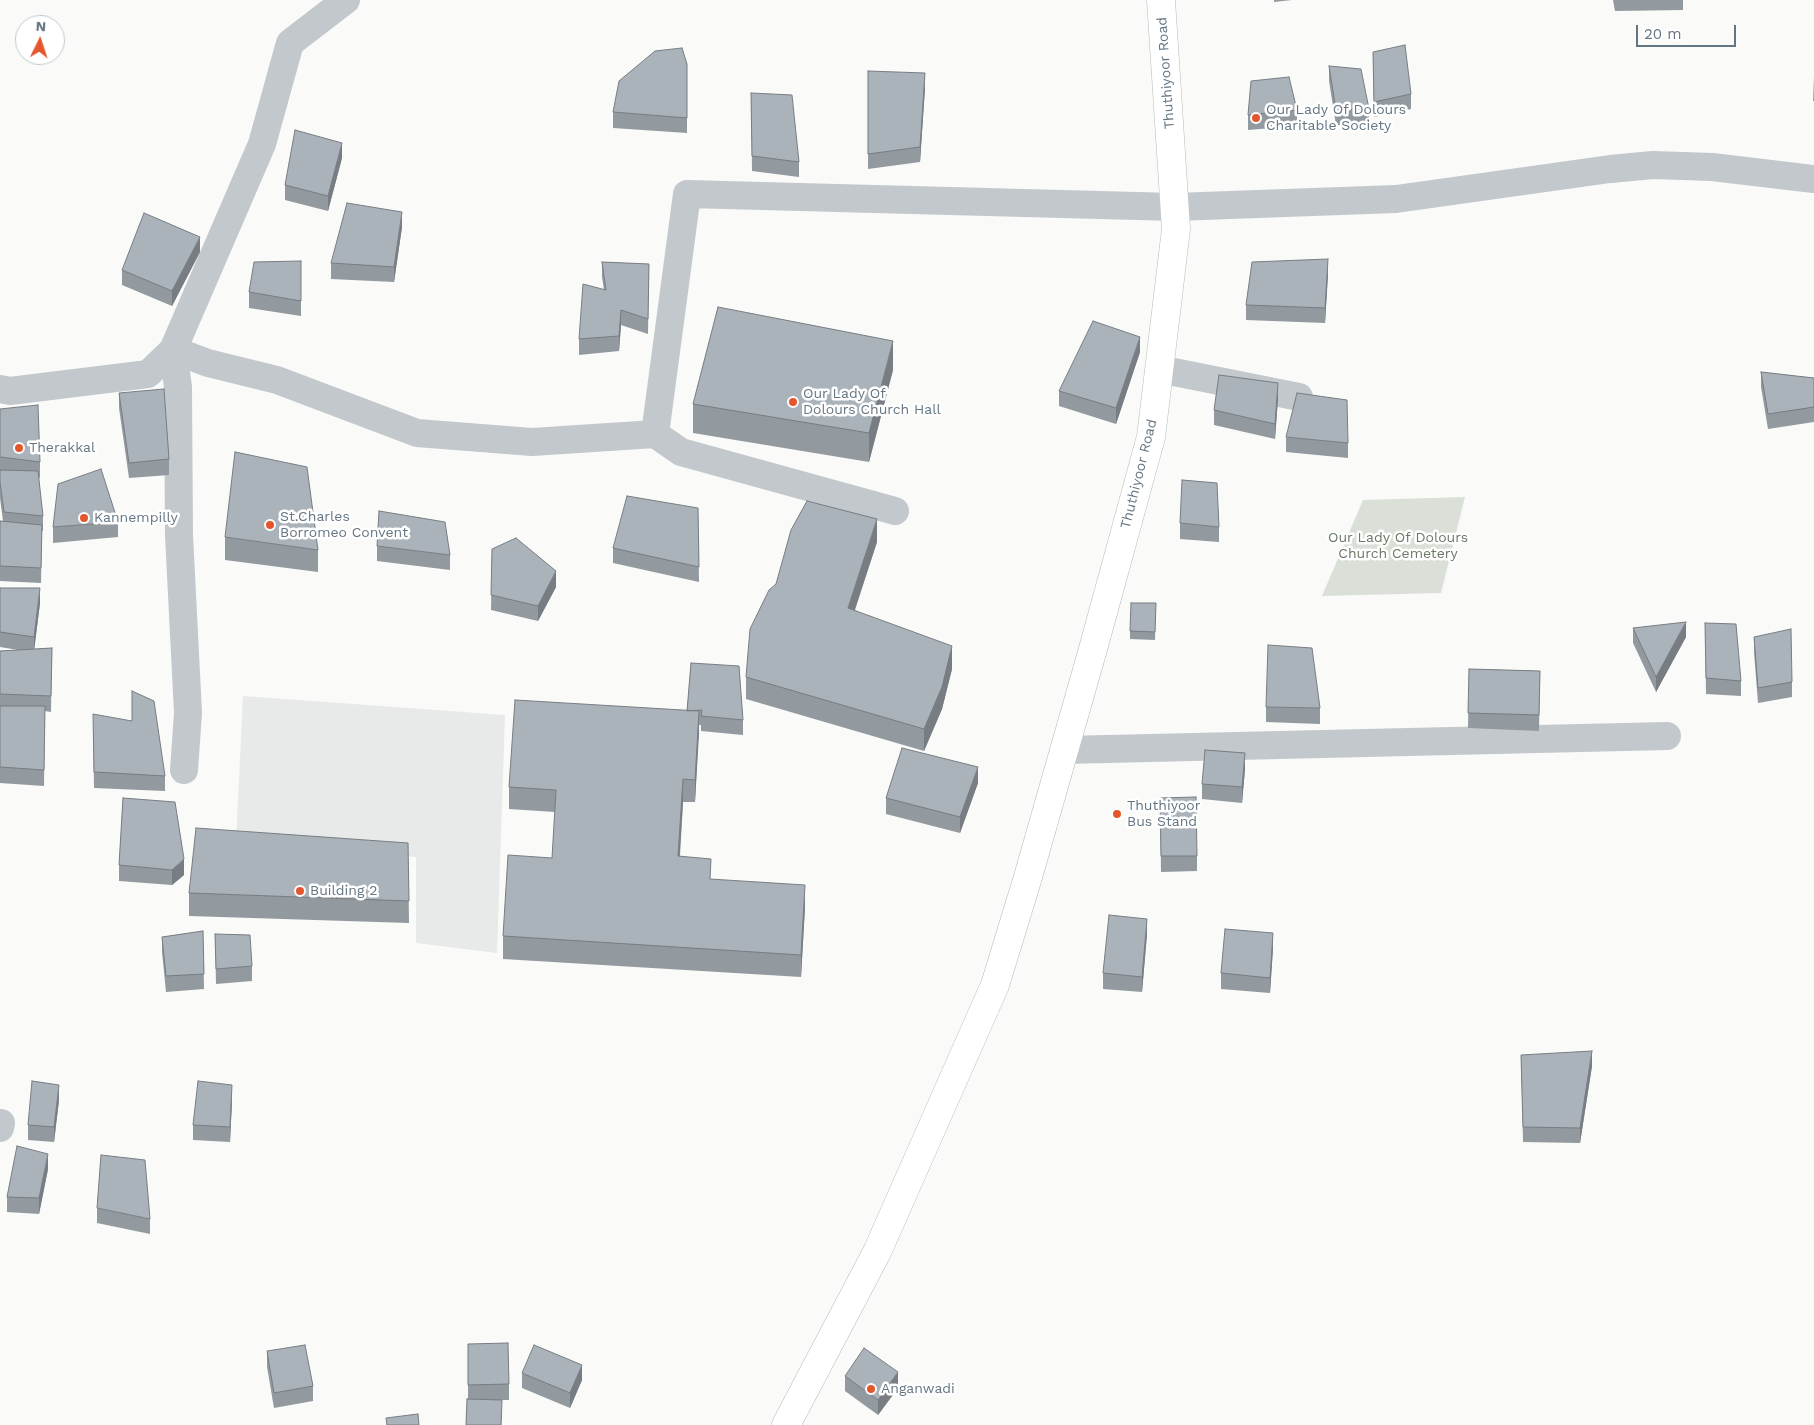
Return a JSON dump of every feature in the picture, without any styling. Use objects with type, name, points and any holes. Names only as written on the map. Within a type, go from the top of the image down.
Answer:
[{"type":"main road","name":"Thuthiyoor Road","points":[[786,1425],[877,1252],[995,985],[1093,649],[1151,437],[1176,229],[1161,0]]},
{"type":"street","points":[[0,389],[10,391],[148,374],[173,350],[262,144],[290,42],[346,0]]},
{"type":"street","points":[[655,434],[687,194],[1175,207],[1396,199],[1610,169],[1653,165],[1712,167],[1814,179]]},
{"type":"street","points":[[173,350],[208,363],[277,380],[416,433],[532,442],[655,434],[681,452],[895,511]]},
{"type":"street","points":[[173,350],[178,387],[179,535],[188,714],[184,770]]},
{"type":"street","points":[[1159,369],[1299,397]]},
{"type":"street","points":[[1064,750],[1667,736]]},
{"type":"street","points":[[0,1122],[0,1128]]},
{"type":"shaded area","points":[[243,696],[505,715],[497,953],[416,943],[416,857],[236,842]]},
{"type":"green space","name":"Our Lady Of Dolours Church Cemetery","points":[[1465,497],[1441,593],[1322,596],[1363,500]]},
{"type":"building","points":[[1405,45],[1411,94],[1374,102],[1373,52]]},
{"type":"building","points":[[682,48],[687,64],[687,118],[613,112],[619,81],[655,51]]},
{"type":"building","points":[[1329,66],[1361,69],[1369,109],[1336,110]]},
{"type":"building","points":[[868,71],[925,73],[920,147],[868,154]]},
{"type":"building","points":[[1289,77],[1297,110],[1248,115],[1251,81]]},
{"type":"building","points":[[751,93],[792,95],[799,162],[752,156]]},
{"type":"building","points":[[295,130],[342,143],[328,196],[285,185]]},
{"type":"building","points":[[347,203],[402,212],[394,267],[331,263]]},
{"type":"building","points":[[144,213],[200,237],[172,291],[122,270]]},
{"type":"building","points":[[1328,259],[1325,308],[1246,305],[1252,262]]},
{"type":"building","points":[[301,261],[301,301],[249,292],[254,262]]},
{"type":"building","points":[[602,262],[649,264],[648,319],[621,310],[619,336],[579,339],[583,284],[606,290]]},
{"type":"building","name":"Our Lady Of Dolours Church Hall","points":[[718,307],[893,341],[869,433],[693,404]]},
{"type":"building","points":[[1093,321],[1140,337],[1116,408],[1059,391]]},
{"type":"building","points":[[1761,372],[1814,378],[1814,407],[1768,414]]},
{"type":"building","points":[[1219,375],[1278,383],[1275,424],[1214,410]]},
{"type":"building","points":[[164,389],[169,459],[129,463],[119,393]]},
{"type":"building","points":[[1297,393],[1347,400],[1348,443],[1286,437]]},
{"type":"building","name":"Therakkal","points":[[38,405],[40,462],[0,457],[0,409]]},
{"type":"building","name":"St.Charles Borromeo Convent","points":[[235,452],[307,467],[318,550],[225,537]]},
{"type":"building","name":"Kannempilly","points":[[101,469],[118,522],[53,527],[58,484]]},
{"type":"building","points":[[0,470],[38,471],[43,516],[4,512]]},
{"type":"building","points":[[1182,480],[1217,483],[1219,527],[1180,523]]},
{"type":"building","points":[[627,496],[698,508],[699,567],[613,548]]},
{"type":"building","points":[[807,501],[877,519],[848,608],[952,646],[942,687],[924,729],[746,677],[750,629],[769,590],[776,584],[791,530]]},
{"type":"building","points":[[379,511],[445,522],[450,555],[377,546]]},
{"type":"building","points":[[0,521],[42,525],[41,568],[0,566]]},
{"type":"building","points":[[516,538],[556,571],[538,606],[491,595],[492,549]]},
{"type":"building","points":[[0,588],[40,588],[34,637],[0,632]]},
{"type":"building","points":[[1131,603],[1156,603],[1155,632],[1130,631]]},
{"type":"building","points":[[1686,622],[1656,677],[1633,628]]},
{"type":"building","points":[[1705,623],[1736,624],[1741,681],[1706,678]]},
{"type":"building","points":[[1791,629],[1792,682],[1758,688],[1754,637]]},
{"type":"building","points":[[1268,645],[1312,648],[1320,708],[1266,707]]},
{"type":"building","points":[[52,648],[51,696],[0,694],[0,651]]},
{"type":"building","points":[[691,663],[739,666],[743,720],[701,716],[702,710],[687,711]]},
{"type":"building","points":[[1469,669],[1540,671],[1539,715],[1468,713]]},
{"type":"building","points":[[132,691],[154,701],[165,776],[94,772],[93,714],[132,721]]},
{"type":"building","points":[[515,700],[699,711],[695,780],[683,779],[678,856],[711,859],[710,879],[805,885],[801,955],[503,936],[508,855],[552,858],[556,790],[509,787]]},
{"type":"building","points":[[0,706],[45,706],[44,770],[0,767]]},
{"type":"building","points":[[902,748],[978,767],[960,817],[886,798]]},
{"type":"building","points":[[1205,750],[1245,753],[1242,787],[1202,784]]},
{"type":"building","points":[[1196,797],[1197,856],[1161,856],[1160,798]]},
{"type":"building","points":[[123,798],[175,802],[184,859],[172,870],[119,865]]},
{"type":"building","name":"Building 2","points":[[196,828],[408,843],[409,901],[189,893]]},
{"type":"building","points":[[1109,915],[1147,919],[1142,977],[1103,973]]},
{"type":"building","points":[[1225,929],[1273,933],[1270,978],[1221,973]]},
{"type":"building","points":[[203,931],[204,974],[166,976],[162,937]]},
{"type":"building","points":[[215,934],[250,935],[252,966],[216,969]]},
{"type":"building","points":[[1592,1051],[1580,1128],[1523,1127],[1521,1055]]},
{"type":"building","points":[[32,1081],[59,1085],[54,1127],[28,1125]]},
{"type":"building","points":[[198,1081],[232,1085],[230,1127],[193,1125]]},
{"type":"building","points":[[17,1146],[48,1154],[39,1198],[7,1197]]},
{"type":"building","points":[[101,1155],[145,1160],[150,1219],[97,1208]]},
{"type":"building","points":[[508,1343],[509,1384],[468,1385],[468,1344]]},
{"type":"building","points":[[305,1345],[313,1386],[274,1393],[267,1351]]},
{"type":"building","points":[[534,1345],[582,1365],[570,1393],[522,1373]]},
{"type":"building","points":[[864,1348],[898,1372],[878,1400],[845,1376]]},
{"type":"building","points":[[467,1399],[502,1400],[501,1425],[466,1425]]},
{"type":"building","points":[[418,1414],[419,1425],[387,1425],[386,1418]]},
{"type":"place","name":"Our Lady Of Dolours Charitable Society","points":[[1256,118]]},
{"type":"place","name":"Our Lady Of Dolours Church Hall","points":[[793,402]]},
{"type":"place","name":"Therakkal","points":[[19,448]]},
{"type":"place","name":"Kannempilly","points":[[84,518]]},
{"type":"place","name":"St.Charles Borromeo Convent","points":[[270,525]]},
{"type":"place","name":"Thuthiyoor Bus Stand","points":[[1117,814]]},
{"type":"place","name":"Building 2","points":[[300,891]]},
{"type":"place","name":"Anganwadi","points":[[871,1389]]}]
